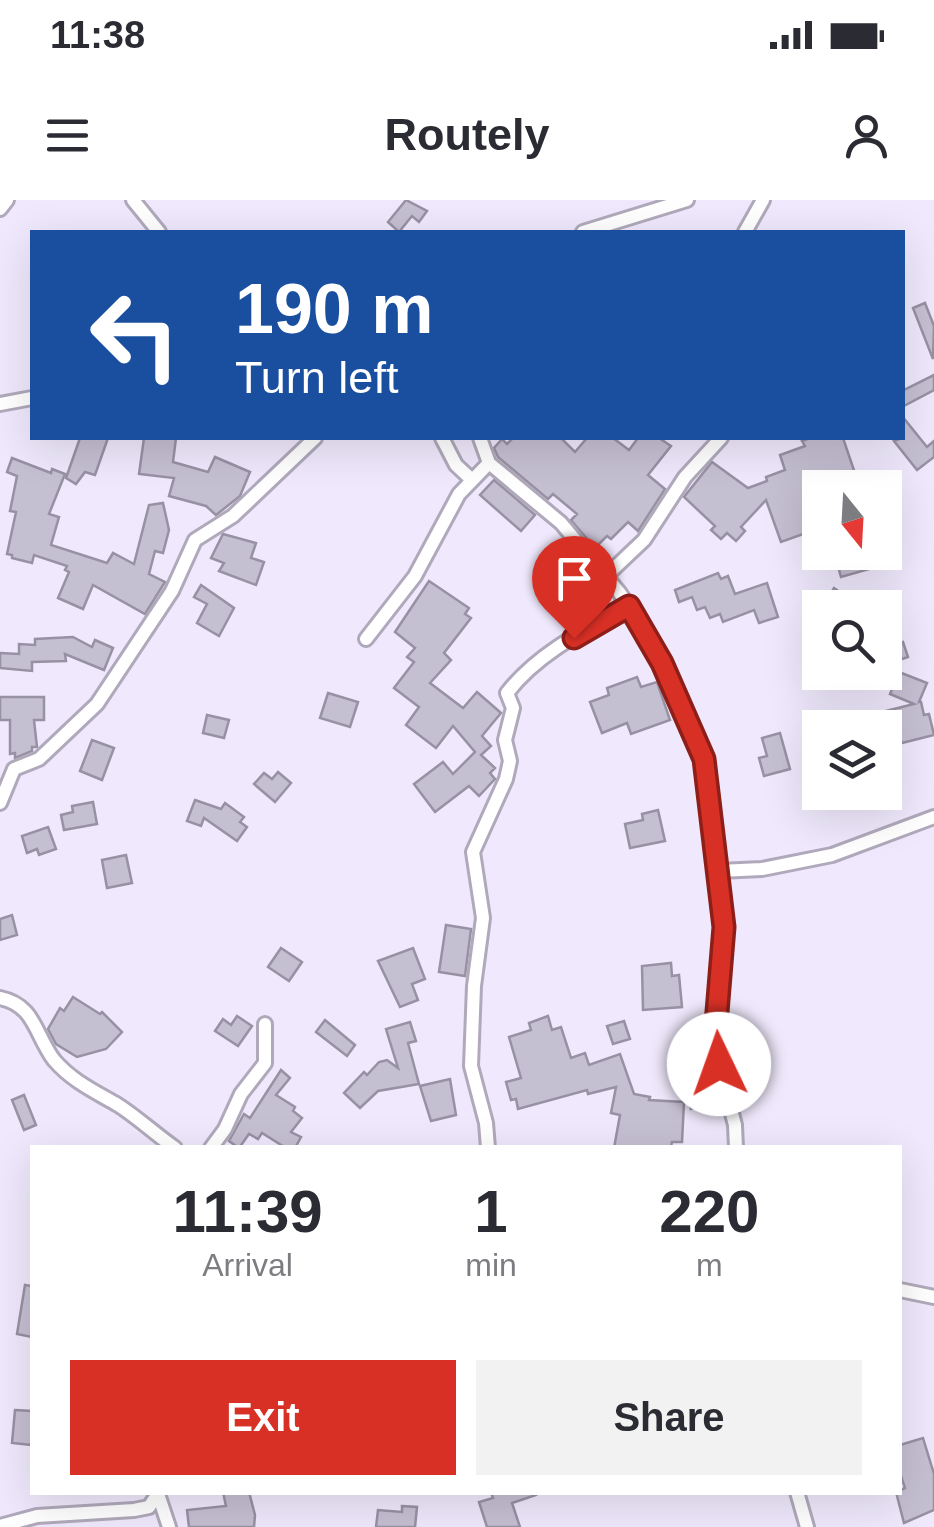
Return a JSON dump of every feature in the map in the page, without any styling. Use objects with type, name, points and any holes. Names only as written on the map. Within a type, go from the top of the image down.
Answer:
[{"type":"street","points":[[0,208],[7,200]]},
{"type":"street","points":[[133,200],[157,230]]},
{"type":"street","points":[[588,230],[687,200]]},
{"type":"street","points":[[747,230],[763,200]]},
{"type":"street","points":[[0,404],[30,398]]},
{"type":"street","points":[[0,803],[14,769],[40,759],[97,704],[172,591],[195,540],[234,516],[313,440]]},
{"type":"street","points":[[443,440],[456,465],[471,478]]},
{"type":"street","points":[[481,440],[489,463],[561,523],[629,606],[662,663],[704,759],[724,927],[716,1024],[719,1064],[736,1145]]},
{"type":"street","points":[[606,576],[644,540],[685,477],[720,440]]},
{"type":"street","points":[[366,638],[415,576],[471,478],[489,463]]},
{"type":"street","points":[[488,1145],[471,1066],[474,986],[483,918],[473,852],[506,779],[510,761],[505,740],[512,708],[507,693],[524,671],[547,654],[629,606]]},
{"type":"street","points":[[719,871],[779,866],[832,855],[934,817]]},
{"type":"street","points":[[0,998],[15,1001],[34,1021],[53,1058],[72,1078],[121,1107],[170,1145]]},
{"type":"street","points":[[213,1145],[240,1094],[265,1063],[265,1024]]},
{"type":"street","points":[[902,1290],[934,1297]]},
{"type":"street","points":[[0,1526],[37,1516],[134,1510],[148,1507],[159,1495]]},
{"type":"street","points":[[159,1495],[169,1527]]},
{"type":"street","points":[[799,1495],[807,1527]]},
{"type":"building","points":[[406,200],[427,211],[419,222],[412,216],[401,230],[388,222]]},
{"type":"building","points":[[925,303],[934,326],[933,359],[913,308]]},
{"type":"building","points":[[934,375],[934,390],[905,405],[905,390]]},
{"type":"building","points":[[905,420],[927,447],[934,441],[934,457],[917,470],[894,441],[905,440]]},
{"type":"building","points":[[79,440],[107,440],[95,475],[85,472],[76,484],[66,478]]},
{"type":"building","points":[[144,440],[176,440],[173,462],[208,472],[215,457],[250,472],[240,496],[216,515],[206,506],[169,496],[174,478],[139,474]]},
{"type":"building","points":[[501,440],[507,444],[511,440],[563,440],[575,452],[585,440],[616,440],[629,450],[636,440],[662,440],[671,446],[648,475],[665,489],[638,531],[628,522],[595,548],[571,520],[577,514],[553,494],[548,499],[498,457],[494,448]]},
{"type":"building","points":[[805,440],[844,440],[854,470],[802,470],[802,534],[781,542],[766,500],[741,527],[745,531],[736,541],[727,533],[721,539],[711,530],[715,526],[684,497],[712,462],[748,488],[785,470],[780,455],[805,446]]},
{"type":"building","points":[[12,458],[51,473],[52,469],[65,474],[49,514],[59,517],[51,545],[107,563],[113,553],[134,564],[149,505],[163,503],[169,530],[163,553],[155,551],[149,574],[165,582],[145,614],[93,585],[83,609],[58,598],[69,572],[65,570],[67,566],[34,555],[32,563],[7,554],[16,512],[10,511],[17,476],[7,472]]},
{"type":"building","points":[[494,480],[535,515],[521,531],[480,495]]},
{"type":"building","points":[[223,534],[256,543],[251,558],[264,562],[256,585],[219,571],[224,563],[211,558]]},
{"type":"building","points":[[839,570],[866,570],[841,577]]},
{"type":"building","points":[[718,573],[721,579],[728,576],[735,594],[767,583],[778,617],[759,623],[754,610],[723,622],[720,614],[710,618],[705,607],[697,610],[692,597],[679,602],[675,590]]},
{"type":"building","points":[[429,581],[469,608],[465,614],[471,618],[444,653],[451,660],[430,683],[463,708],[477,692],[501,713],[482,736],[491,746],[481,755],[495,768],[490,773],[495,779],[479,796],[469,786],[435,812],[414,784],[443,762],[453,774],[475,752],[453,726],[436,748],[406,725],[419,707],[394,688],[414,662],[407,657],[415,648],[395,632]]},
{"type":"building","points":[[201,585],[234,608],[219,636],[197,623],[207,604],[194,597]]},
{"type":"building","points":[[73,637],[92,647],[95,640],[113,648],[104,670],[65,654],[66,661],[32,662],[32,671],[0,668],[0,653],[19,654],[19,644],[35,645],[35,639]]},
{"type":"building","points":[[902,673],[927,683],[919,702],[924,715],[929,714],[934,735],[902,743],[902,710],[890,710],[914,704],[890,694],[892,690],[902,690]]},
{"type":"building","points":[[637,677],[641,687],[657,682],[670,720],[631,734],[627,723],[602,733],[590,702],[609,695],[607,688]]},
{"type":"building","points":[[328,693],[358,702],[350,727],[320,718]]},
{"type":"building","points":[[0,697],[44,697],[44,720],[34,720],[37,747],[15,758],[15,753],[10,754],[10,720],[0,720]]},
{"type":"building","points":[[207,715],[229,720],[224,738],[203,733]]},
{"type":"building","points":[[780,733],[790,769],[764,776],[759,758],[767,756],[762,738]]},
{"type":"building","points":[[92,740],[114,748],[102,780],[80,771]]},
{"type":"building","points":[[278,772],[291,783],[275,802],[254,784],[264,773],[272,779]]},
{"type":"building","points":[[195,800],[221,809],[225,803],[244,817],[240,822],[247,827],[237,841],[204,818],[201,826],[187,821]]},
{"type":"building","points":[[93,802],[97,824],[64,830],[61,815],[73,812],[72,806]]},
{"type":"building","points":[[658,810],[665,841],[630,848],[625,824],[643,820],[642,814]]},
{"type":"building","points":[[48,827],[56,849],[39,855],[37,849],[27,853],[22,836]]},
{"type":"building","points":[[126,855],[132,883],[107,888],[102,860]]},
{"type":"building","points":[[12,915],[17,935],[0,940],[0,919]]},
{"type":"building","points":[[446,925],[471,929],[465,976],[439,972]]},
{"type":"building","points":[[281,948],[302,962],[289,981],[268,967]]},
{"type":"building","points":[[413,948],[425,979],[412,984],[418,1000],[400,1007],[378,961]]},
{"type":"building","points":[[671,963],[672,976],[679,975],[682,1007],[643,1010],[642,966]]},
{"type":"building","points":[[73,997],[102,1012],[122,1032],[106,1049],[77,1057],[56,1044],[48,1029],[60,1008],[64,1011]]},
{"type":"building","points":[[237,1016],[252,1026],[238,1046],[215,1031],[223,1019],[231,1025]]},
{"type":"building","points":[[548,1016],[552,1030],[561,1027],[571,1058],[585,1053],[589,1065],[620,1054],[634,1094],[650,1097],[649,1100],[684,1102],[682,1142],[615,1145],[620,1115],[611,1113],[616,1087],[588,1094],[587,1090],[518,1109],[506,1082],[521,1078],[509,1037],[531,1030],[529,1023]]},
{"type":"building","points":[[325,1020],[355,1045],[347,1056],[316,1032]]},
{"type":"building","points":[[624,1021],[630,1039],[613,1044],[607,1026]]},
{"type":"building","points":[[410,1022],[416,1041],[408,1043],[419,1084],[378,1091],[360,1108],[344,1093],[379,1062],[387,1060],[398,1068],[386,1029]]},
{"type":"building","points":[[281,1070],[290,1078],[276,1095],[295,1107],[293,1111],[302,1118],[291,1132],[301,1137],[297,1145],[281,1145],[262,1133],[258,1139],[249,1134],[241,1145],[229,1141],[244,1114],[250,1118]]},
{"type":"building","points":[[707,1077],[715,1101],[691,1109],[683,1085]]},
{"type":"building","points":[[450,1079],[456,1115],[431,1121],[420,1086]]},
{"type":"building","points":[[24,1095],[36,1125],[24,1130],[12,1100]]},
{"type":"building","points":[[25,1285],[30,1286],[30,1337],[17,1334]]},
{"type":"building","points":[[15,1410],[30,1411],[30,1445],[12,1443]]},
{"type":"building","points":[[923,1438],[934,1474],[934,1510],[904,1523],[897,1495],[902,1495],[905,1488],[902,1444]]},
{"type":"building","points":[[224,1495],[250,1495],[254,1527],[189,1527],[187,1510],[226,1506]]},
{"type":"building","points":[[492,1495],[536,1495],[512,1503],[520,1527],[487,1527],[479,1502],[493,1498]]},
{"type":"building","points":[[402,1506],[417,1507],[415,1527],[376,1527],[378,1510],[402,1512]]},
{"type":"route","points":[[574,638],[629,606],[662,663],[704,759],[724,927],[716,1024],[719,1064]]}]
